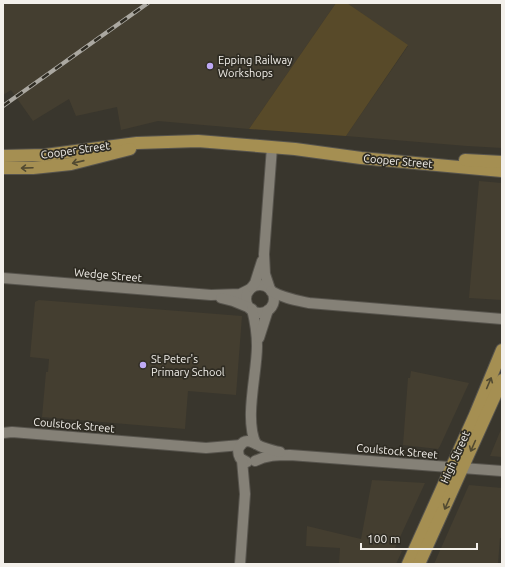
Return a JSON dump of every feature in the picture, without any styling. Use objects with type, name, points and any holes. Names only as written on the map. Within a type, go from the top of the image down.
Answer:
[{"type":"main road","name":"Cooper Street","points":[[3,168],[33,168],[71,164],[171,141]]},
{"type":"main road","name":"Cooper Street","points":[[3,156],[45,155],[120,144],[171,141],[272,147],[361,158],[502,171]]},
{"type":"main road","name":"Cooper Street","points":[[294,149],[325,149],[502,162]]},
{"type":"main road","name":"High Street","points":[[419,564],[502,350]]},
{"type":"main road","name":"High Street","points":[[408,564],[502,380]]},
{"type":"street","points":[[257,346],[269,309],[274,300],[265,274],[264,254],[272,147]]},
{"type":"street","points":[[239,562],[245,494],[254,461],[259,455],[259,448],[252,430],[257,346],[251,309],[248,305],[246,297],[255,283],[264,254]]},
{"type":"street","name":"Wedge Street","points":[[3,278],[211,295],[240,294],[251,288]]},
{"type":"street","points":[[251,288],[261,285],[278,295],[309,303]]},
{"type":"street","name":"Wedge Street","points":[[211,295],[233,301],[251,309]]},
{"type":"street","points":[[251,309],[259,312],[285,304],[309,303],[502,319]]},
{"type":"street","points":[[245,494],[241,459],[238,451],[247,430],[252,410]]},
{"type":"street","name":"Coulstock Street","points":[[6,431],[206,448],[230,454],[241,459]]},
{"type":"street","points":[[241,444],[251,441],[257,445]]},
{"type":"street","name":"Coulstock Street","points":[[206,448],[241,444]]},
{"type":"street","name":"Coulstock Street","points":[[257,445],[290,455]]},
{"type":"street","name":"Coulstock Street","points":[[254,461],[270,456],[290,455],[502,472]]},
{"type":"street","points":[[241,459],[250,462],[254,461]]},
{"type":"shaded area","points":[[3,3],[336,3],[249,129],[158,121],[121,130],[117,107],[76,116],[69,99],[33,121],[11,90],[3,95]]},
{"type":"shaded area","points":[[336,3],[347,3],[408,45],[346,136],[249,129]]},
{"type":"shaded area","points":[[347,3],[502,3],[502,148],[346,136],[408,46]]},
{"type":"shaded area","points":[[479,181],[502,183],[502,300],[469,298]]},
{"type":"shaded area","name":"St Peter's Primary School","points":[[39,300],[242,316],[236,395],[188,391],[185,429],[42,417],[46,372],[48,372],[49,359],[30,357],[35,302]]},
{"type":"shaded area","points":[[411,371],[469,383],[438,449],[403,445],[408,378],[410,378]]},
{"type":"shaded area","points":[[502,427],[502,457],[490,456]]},
{"type":"shaded area","points":[[372,480],[425,483],[395,548],[402,551],[396,564],[339,564],[340,548],[306,546],[307,526],[361,539]]},
{"type":"shaded area","points":[[469,485],[502,488],[502,538],[500,538],[498,564],[434,564]]},
{"type":"railway","points":[[3,106],[148,3]]},
{"type":"place","name":"Epping Railway Workshops","points":[[210,66]]},
{"type":"place","name":"St Peter's Primary School","points":[[143,365]]}]
